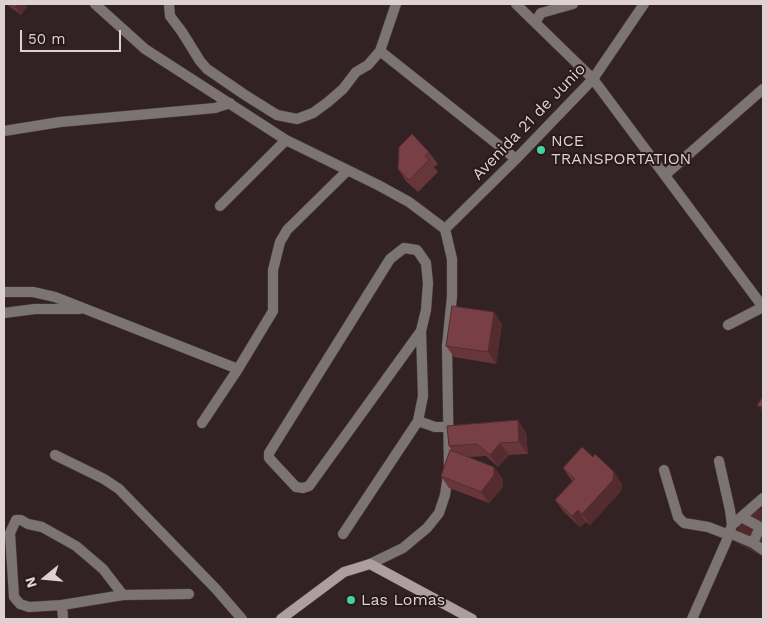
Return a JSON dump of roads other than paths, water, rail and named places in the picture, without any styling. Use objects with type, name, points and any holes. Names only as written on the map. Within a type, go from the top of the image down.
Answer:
[{"type":"street","points":[[95,4],[145,49],[286,140],[378,185],[408,202],[445,229],[452,259],[452,296],[447,346],[449,468],[445,495],[439,513],[427,528],[403,548],[370,564],[344,572],[281,619]]},
{"type":"street","points":[[169,4],[170,16],[207,69],[245,96],[277,115],[297,119],[313,113],[343,89],[356,72],[368,65],[380,51],[396,4]]},
{"type":"street","points":[[516,4],[536,21],[594,79],[763,307],[728,325]]},
{"type":"street","points":[[536,21],[542,13],[574,4]]},
{"type":"street","name":"Avenida 21 de Junio","points":[[445,229],[594,79],[644,4]]},
{"type":"street","points":[[380,51],[516,159]]},
{"type":"street","points":[[665,175],[763,89]]},
{"type":"street","points":[[4,131],[60,122],[215,108],[230,103]]},
{"type":"street","points":[[220,206],[286,140]]},
{"type":"street","points":[[202,423],[273,311],[273,270],[280,242],[287,230],[347,171]]},
{"type":"street","points":[[343,534],[418,421],[423,396],[421,331],[426,310],[428,283],[426,264],[417,250],[404,248],[390,259],[269,454],[271,462],[296,487],[303,488],[309,486],[421,331]]},
{"type":"street","points":[[4,292],[33,292],[55,297],[238,369]]},
{"type":"street","points":[[4,313],[35,309],[84,309]]},
{"type":"street","points":[[418,421],[435,427],[448,427]]},
{"type":"street","points":[[55,455],[104,479],[119,489],[216,589],[242,619]]},
{"type":"street","points":[[719,461],[730,510],[731,531]]},
{"type":"street","points":[[664,470],[678,517],[684,523],[731,531],[763,550]]},
{"type":"street","points":[[692,619],[731,531],[763,498]]},
{"type":"street","points":[[123,595],[103,569],[76,546],[42,527],[16,520],[10,533],[14,597],[20,604],[29,606],[62,606],[123,595],[189,594]]},
{"type":"street","points":[[745,520],[760,527],[753,543]]},
{"type":"street","points":[[370,564],[472,619]]},
{"type":"street","points":[[62,606],[63,619]]},
{"type":"place","name":"NCE TRANSPORTATION","points":[[541,150]]},
{"type":"place","name":"Las Lomas","points":[[351,600]]}]
